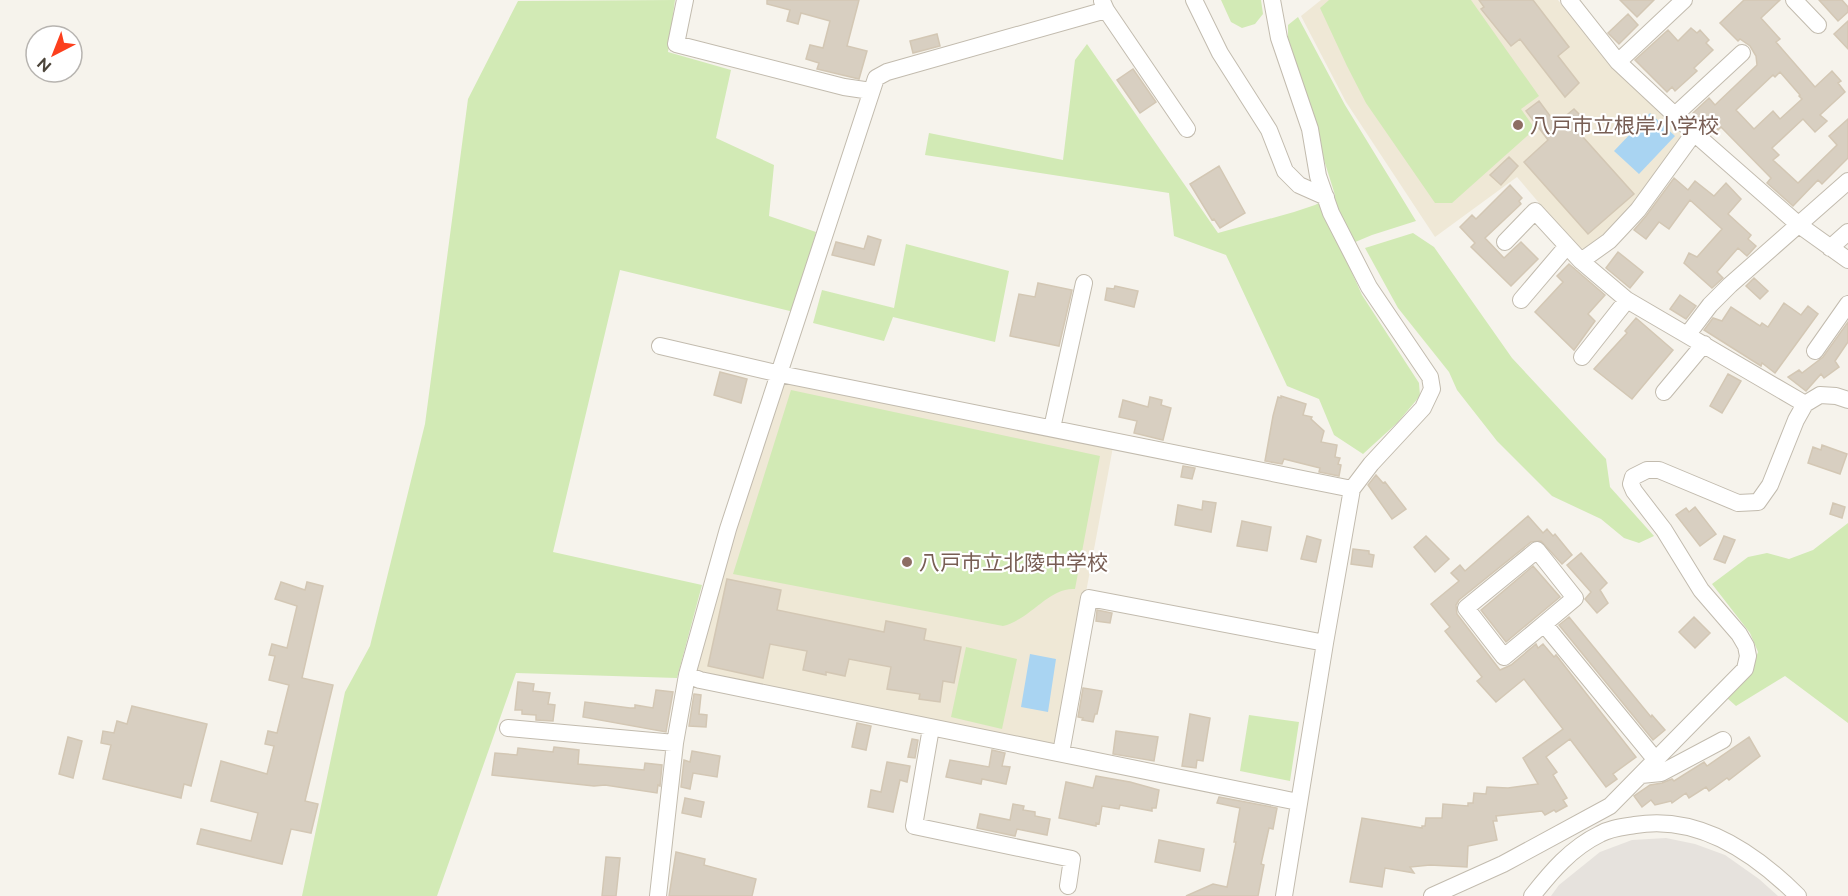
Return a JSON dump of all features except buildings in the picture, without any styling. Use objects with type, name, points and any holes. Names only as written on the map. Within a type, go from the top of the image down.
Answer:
[{"type":"street","points":[[685,0],[676,44],[844,87],[871,91]]},
{"type":"street","points":[[1194,0],[1220,53],[1269,130],[1285,171],[1299,185],[1326,197]]},
{"type":"street","points":[[1272,0],[1279,38],[1310,129],[1317,176],[1331,213],[1369,287],[1430,377],[1432,389],[1423,408],[1371,464],[1352,489],[1324,643],[1284,896]]},
{"type":"street","points":[[1569,0],[1618,62],[1694,133],[1799,225],[1848,260]]},
{"type":"street","points":[[1618,62],[1684,0]]},
{"type":"street","points":[[1794,0],[1818,25]]},
{"type":"street","points":[[658,896],[675,743],[687,675],[728,529],[876,78],[887,72],[1104,5],[1187,129]]},
{"type":"street","points":[[1675,115],[1742,53]]},
{"type":"street","points":[[1581,261],[1609,241],[1638,210],[1694,133]]},
{"type":"street","points":[[1688,334],[1724,291],[1848,181]]},
{"type":"street","points":[[1505,242],[1535,211],[1581,261],[1627,300],[1804,404]]},
{"type":"street","points":[[1830,248],[1848,232]]},
{"type":"street","points":[[1521,300],[1567,246]]},
{"type":"street","points":[[1052,428],[1084,283]]},
{"type":"street","points":[[1582,357],[1627,300]]},
{"type":"street","points":[[1815,351],[1848,304]]},
{"type":"street","points":[[1664,392],[1704,344]]},
{"type":"street","points":[[660,346],[780,374],[1352,489]]},
{"type":"street","points":[[1432,896],[1503,864],[1611,806],[1745,669],[1748,656],[1746,646],[1739,634],[1701,590],[1664,530],[1634,491],[1631,484],[1633,477],[1647,470],[1659,470],[1738,503],[1758,502],[1770,485],[1804,404],[1820,395],[1836,396],[1848,400]]},
{"type":"street","points":[[1537,550],[1575,598],[1544,624],[1504,657],[1466,608],[1537,550]]},
{"type":"street","points":[[1060,753],[1089,598],[1324,643]]},
{"type":"street","points":[[1544,624],[1655,759]]},
{"type":"street","points":[[687,675],[700,680],[1298,802]]},
{"type":"street","points":[[508,728],[675,743]]},
{"type":"street","points":[[931,728],[914,826],[1072,859],[1068,886]]},
{"type":"street","points":[[1641,775],[1661,773],[1723,740]]},
{"type":"street","points":[[1596,814],[1600,834]]},
{"type":"street","points":[[1532,896],[1552,871],[1574,850],[1600,834],[1619,827],[1647,823],[1680,824],[1712,835],[1746,851],[1798,896]]},
{"type":"shaded area","name":"八戸市立根岸小学校","points":[[1321,0],[1558,0],[1608,63],[1684,134],[1628,211],[1599,242],[1579,250],[1517,177],[1435,237],[1346,102],[1301,16]]},
{"type":"shaded area","name":"八戸市立北陵中学校","points":[[786,379],[1113,447],[1058,743],[1052,747],[692,671],[781,383]]},
{"type":"shaded area","points":[[1666,838],[1695,844],[1725,855],[1759,879],[1778,896],[1551,896],[1559,885],[1600,852],[1632,840]]},
{"type":"green space","points":[[675,0],[668,52],[731,70],[716,138],[774,165],[769,216],[816,232],[794,312],[620,270],[553,552],[702,585],[677,678],[516,673],[437,896],[302,896],[345,692],[370,646],[425,424],[468,99],[518,1]]},
{"type":"green space","points":[[1221,0],[1261,0],[1263,14],[1255,24],[1242,28],[1231,22]]},
{"type":"green space","points":[[1329,0],[1471,0],[1539,96],[1521,109],[1535,129],[1452,203],[1435,203],[1366,103],[1320,8]]},
{"type":"green space","points":[[1298,17],[1345,105],[1416,221],[1341,248],[1362,295],[1419,383],[1420,396],[1397,423],[1363,454],[1334,435],[1319,399],[1287,386],[1226,255],[1174,236],[1169,193],[925,155],[929,133],[1063,160],[1075,60],[1087,44],[1218,233],[1315,205],[1335,195],[1317,127],[1288,46],[1288,25]]},
{"type":"green space","points":[[1413,233],[1434,247],[1512,358],[1606,459],[1610,487],[1654,536],[1639,543],[1624,538],[1601,519],[1552,496],[1497,441],[1457,390],[1449,372],[1398,308],[1365,248]]},
{"type":"green space","points":[[906,244],[1009,271],[995,342],[893,317],[884,341],[813,323],[822,290],[894,308]]},
{"type":"green space","points":[[791,390],[1100,456],[1075,589],[1057,593],[1022,617],[1003,626],[733,574]]},
{"type":"green space","points":[[1848,523],[1848,723],[1785,676],[1736,706],[1727,698],[1750,674],[1758,652],[1750,633],[1712,584],[1748,557],[1767,553],[1789,559],[1813,550]]},
{"type":"green space","points":[[966,647],[1017,659],[1002,729],[951,717]]},
{"type":"green space","points":[[1249,715],[1299,722],[1290,781],[1240,771]]},
{"type":"water","points":[[1650,113],[1675,136],[1639,174],[1614,151]]},
{"type":"water","points":[[1030,654],[1056,659],[1048,712],[1021,707]]},
{"type":"place","name":"八戸市立根岸小学校","points":[[1518,125]]},
{"type":"place","name":"八戸市立北陵中学校","points":[[907,562]]}]
